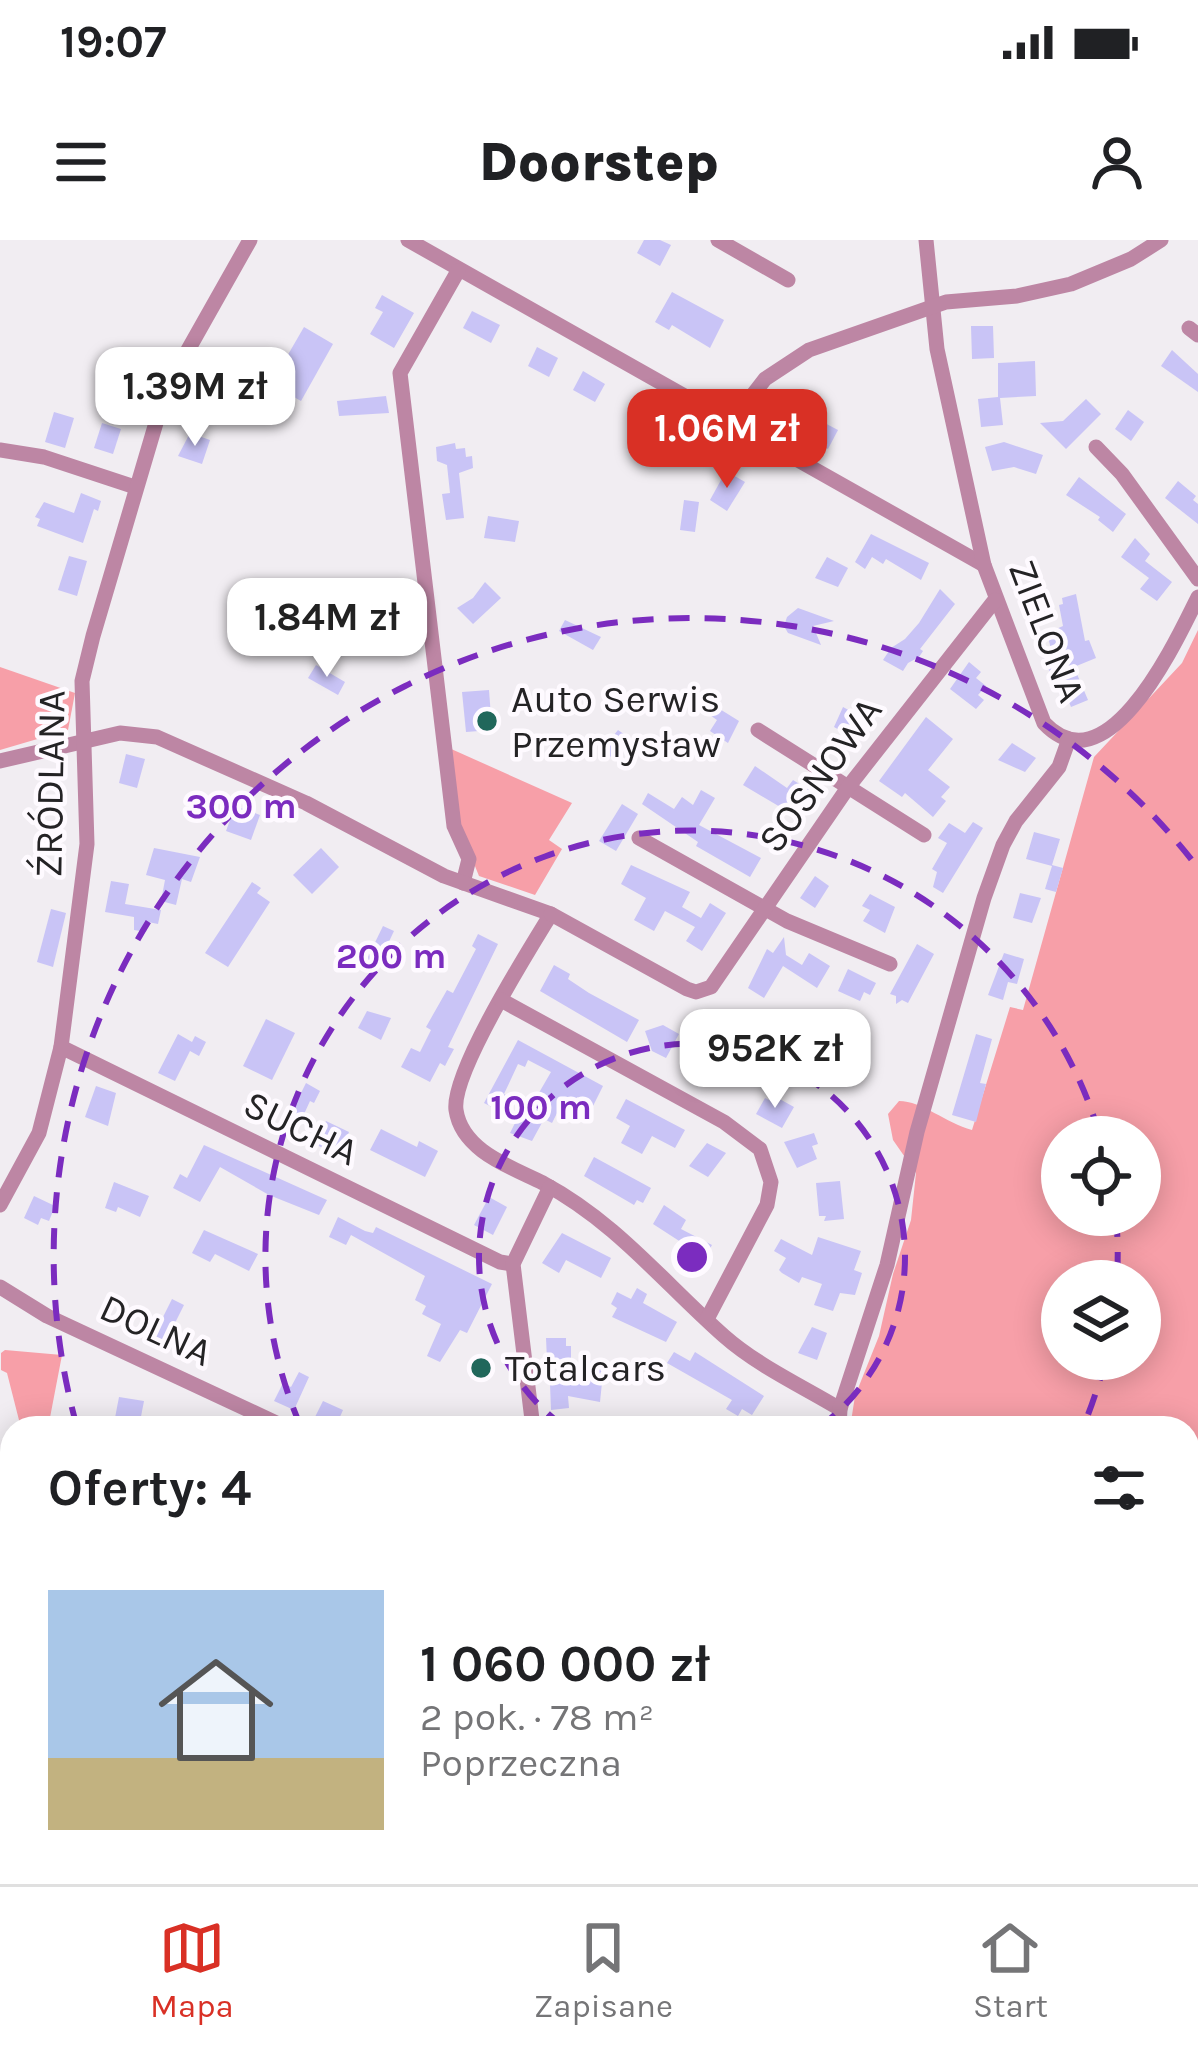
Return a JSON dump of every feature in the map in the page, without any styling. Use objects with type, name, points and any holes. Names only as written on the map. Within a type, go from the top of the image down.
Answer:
[{"type":"street","name":"ŹRÓDLANA","points":[[0,1205],[39,1133],[61,1048],[87,844],[82,681],[166,388],[250,240]]},
{"type":"street","points":[[409,240],[984,565]]},
{"type":"street","points":[[718,240],[788,280]]},
{"type":"street","name":"ZIELONA","points":[[840,1416],[887,1265],[916,1132],[983,898],[1003,845],[1059,767],[1069,739],[1050,730],[1040,716],[984,565],[931,306],[926,240]]},
{"type":"street","points":[[731,423],[754,390],[794,357],[931,306],[1071,284],[1131,259],[1161,240]]},
{"type":"street","points":[[458,271],[400,373],[454,826],[470,859],[463,883]]},
{"type":"street","points":[[1096,448],[1122,474],[1198,579]]},
{"type":"street","points":[[0,450],[44,458],[135,487]]},
{"type":"street","points":[[1069,739],[1098,735],[1136,703],[1164,667],[1198,597]]},
{"type":"street","name":"SOSNOWA","points":[[551,914],[687,989],[704,991],[720,977],[848,786],[995,601]]},
{"type":"street","points":[[758,730],[924,835]]},
{"type":"street","points":[[0,761],[81,740],[140,734],[177,744],[463,883],[551,914],[456,1091],[459,1124],[479,1149],[550,1187],[628,1241],[748,1354],[841,1409]]},
{"type":"street","points":[[639,838],[765,909],[890,964]]},
{"type":"street","points":[[501,1000],[724,1122],[760,1149],[770,1172],[767,1205],[707,1319]]},
{"type":"street","name":"SUCHA","points":[[61,1048],[493,1259],[513,1264]]},
{"type":"street","points":[[532,1416],[513,1264],[550,1187]]},
{"type":"street","name":"DOLNA","points":[[0,1287],[47,1316],[261,1416]]},
{"type":"shaded area","points":[[1198,630],[1198,1416],[852,1416],[911,1220],[916,1173],[893,1140],[888,1114],[899,1101],[908,1102],[972,1130],[1010,1007],[1023,1010],[1094,757],[1182,663]]},
{"type":"shaded area","points":[[0,667],[75,693],[68,730],[0,750]]},
{"type":"shaded area","points":[[449,748],[572,803],[549,840],[562,849],[535,895],[479,876],[458,824]]},
{"type":"shaded area","points":[[1,1353],[62,1355],[50,1416],[18,1416],[7,1373],[1,1370]]},
{"type":"building","points":[[644,240],[671,245],[660,266],[637,253]]},
{"type":"building","points":[[672,292],[724,320],[710,348],[672,325],[669,330],[655,322]]},
{"type":"building","points":[[382,295],[414,313],[394,348],[370,334],[383,312],[375,308]]},
{"type":"building","points":[[472,311],[500,325],[491,343],[463,328]]},
{"type":"building","points":[[971,326],[993,326],[994,358],[972,359]]},
{"type":"building","points":[[304,327],[333,344],[301,401],[271,384]]},
{"type":"building","points":[[537,347],[558,358],[549,377],[528,366]]},
{"type":"building","points":[[1172,350],[1198,374],[1198,392],[1161,366]]},
{"type":"building","points":[[1035,361],[1036,396],[1000,398],[1003,425],[981,427],[978,399],[998,397],[998,363]]},
{"type":"building","points":[[583,371],[605,384],[595,402],[573,390]]},
{"type":"building","points":[[386,396],[389,413],[339,416],[337,401]]},
{"type":"building","points":[[1086,399],[1101,414],[1066,449],[1040,423],[1063,421]]},
{"type":"building","points":[[1128,410],[1144,422],[1131,441],[1115,429]]},
{"type":"building","points":[[54,412],[74,418],[65,448],[45,442]]},
{"type":"building","points":[[817,419],[838,430],[828,449],[808,438]]},
{"type":"building","points":[[102,423],[121,429],[113,454],[94,448]]},
{"type":"building","points":[[190,433],[210,440],[202,464],[178,456]]},
{"type":"building","points":[[1004,442],[1043,455],[1036,474],[1014,467],[992,471],[985,447]]},
{"type":"building","points":[[455,443],[456,449],[465,448],[466,457],[472,456],[473,468],[459,473],[464,518],[446,520],[442,494],[450,493],[447,465],[437,461],[436,447]]},
{"type":"building","points":[[726,471],[745,482],[727,511],[710,500]]},
{"type":"building","points":[[1079,477],[1126,514],[1113,532],[1100,517],[1066,495]]},
{"type":"building","points":[[1178,481],[1196,496],[1198,524],[1165,498]]},
{"type":"building","points":[[81,493],[101,501],[83,543],[37,526],[40,519],[35,517],[44,502],[74,513]]},
{"type":"building","points":[[684,500],[699,502],[695,532],[680,530]]},
{"type":"building","points":[[488,516],[519,521],[515,542],[484,538]]},
{"type":"building","points":[[871,534],[929,563],[921,580],[886,559],[883,564],[872,557],[865,569],[855,562]]},
{"type":"building","points":[[1135,538],[1150,554],[1145,561],[1172,582],[1157,601],[1140,589],[1149,578],[1121,557]]},
{"type":"building","points":[[69,556],[87,561],[77,596],[58,590]]},
{"type":"building","points":[[827,557],[848,568],[838,587],[815,578]]},
{"type":"building","points":[[485,582],[501,598],[473,624],[457,608]]},
{"type":"building","points":[[940,589],[955,604],[920,649],[919,657],[903,671],[883,660],[919,623]]},
{"type":"building","points":[[1076,594],[1085,641],[1089,640],[1096,658],[1074,667],[1088,700],[1071,707],[1067,697],[1062,699],[1043,657],[1051,649],[1047,633],[1063,626],[1062,598]]},
{"type":"building","points":[[798,608],[834,621],[813,626],[821,645],[788,633],[787,617]]},
{"type":"building","points":[[565,620],[601,637],[593,650],[559,631]]},
{"type":"building","points":[[969,662],[981,672],[976,678],[986,686],[978,695],[984,700],[976,709],[950,689]]},
{"type":"building","points":[[316,665],[345,682],[338,695],[308,678]]},
{"type":"building","points":[[489,690],[492,730],[466,732],[462,692]]},
{"type":"building","points":[[702,698],[739,721],[728,743],[710,731],[717,720],[697,706]]},
{"type":"building","points":[[858,706],[870,713],[859,733],[855,731],[852,737],[834,727],[843,707],[854,713]]},
{"type":"building","points":[[926,717],[953,739],[928,770],[950,787],[933,817],[905,793],[902,797],[879,781]]},
{"type":"building","points":[[618,730],[628,737],[618,761],[601,751]]},
{"type":"building","points":[[1012,743],[1036,758],[1025,772],[998,760]]},
{"type":"building","points":[[126,754],[145,759],[137,788],[119,783]]},
{"type":"building","points":[[755,766],[787,788],[793,780],[811,791],[792,814],[743,785]]},
{"type":"building","points":[[701,790],[715,798],[699,825],[761,858],[750,877],[696,846],[698,842],[642,804],[648,793],[674,809],[682,797],[693,805]]},
{"type":"building","points":[[622,804],[638,814],[616,851],[599,841]]},
{"type":"building","points":[[235,806],[260,815],[251,840],[226,831]]},
{"type":"building","points":[[973,822],[983,828],[943,893],[933,887],[937,872],[932,869],[947,843],[938,838],[949,823],[965,833]]},
{"type":"building","points":[[1034,832],[1060,839],[1052,865],[1063,868],[1056,892],[1045,889],[1052,866],[1026,859]]},
{"type":"building","points":[[154,848],[200,857],[191,882],[182,879],[176,905],[161,901],[165,880],[146,875]]},
{"type":"building","points":[[321,848],[339,867],[312,894],[293,875]]},
{"type":"building","points":[[631,865],[690,892],[682,907],[701,918],[710,903],[726,913],[702,951],[686,941],[695,927],[665,911],[654,931],[634,920],[646,898],[621,884]]},
{"type":"building","points":[[815,876],[829,886],[815,908],[800,898]]},
{"type":"building","points":[[111,881],[129,884],[125,904],[161,910],[158,924],[148,922],[146,932],[134,930],[134,917],[105,912]]},
{"type":"building","points":[[252,882],[261,888],[257,893],[270,902],[228,967],[205,953]]},
{"type":"building","points":[[1020,893],[1041,898],[1032,923],[1013,918]]},
{"type":"building","points":[[870,894],[895,907],[885,933],[863,921],[870,910],[862,906]]},
{"type":"building","points":[[51,909],[66,913],[53,967],[37,962]]},
{"type":"building","points":[[383,926],[394,931],[378,965],[367,959]]},
{"type":"building","points":[[478,934],[498,944],[448,1047],[454,1049],[430,1082],[401,1067],[411,1048],[420,1052],[431,1030],[426,1027],[447,990],[453,993],[476,949],[472,946]]},
{"type":"building","points":[[784,937],[786,955],[802,965],[809,953],[830,966],[817,988],[783,966],[764,998],[748,988],[767,949],[773,953]]},
{"type":"building","points":[[917,944],[934,954],[908,1003],[896,1004],[896,996],[890,994]]},
{"type":"building","points":[[1004,953],[1024,959],[1017,984],[1008,982],[1003,1000],[988,995]]},
{"type":"building","points":[[554,965],[589,993],[639,1020],[627,1042],[540,991]]},
{"type":"building","points":[[848,969],[876,983],[860,1001],[838,991]]},
{"type":"building","points":[[367,1011],[391,1018],[381,1040],[358,1028]]},
{"type":"building","points":[[266,1019],[295,1033],[272,1080],[243,1066]]},
{"type":"building","points":[[663,1025],[679,1034],[666,1058],[652,1051],[645,1031]]},
{"type":"building","points":[[178,1034],[192,1042],[195,1036],[206,1042],[199,1056],[190,1051],[175,1081],[158,1073]]},
{"type":"building","points":[[976,1034],[992,1039],[976,1122],[952,1115]]},
{"type":"building","points":[[518,1040],[603,1086],[593,1106],[577,1097],[568,1116],[558,1111],[552,1123],[544,1119],[532,1141],[510,1133],[517,1119],[522,1122],[551,1072],[528,1060],[525,1067],[518,1064],[504,1094],[509,1097],[502,1112],[484,1103]]},
{"type":"building","points":[[703,1053],[721,1069],[710,1086],[687,1075]]},
{"type":"building","points":[[306,1083],[320,1091],[314,1103],[310,1101],[295,1134],[279,1126]]},
{"type":"building","points":[[96,1086],[116,1093],[108,1126],[85,1117]]},
{"type":"building","points":[[776,1097],[794,1107],[782,1128],[756,1114],[765,1098],[773,1102]]},
{"type":"building","points":[[626,1099],[685,1130],[675,1148],[652,1136],[642,1154],[621,1143],[630,1126],[616,1118]]},
{"type":"building","points":[[326,1121],[349,1132],[338,1156],[315,1144]]},
{"type":"building","points":[[381,1129],[417,1147],[419,1141],[438,1151],[425,1177],[370,1150]]},
{"type":"building","points":[[814,1133],[817,1159],[797,1168],[784,1142]]},
{"type":"building","points":[[707,1143],[726,1153],[708,1177],[689,1166]]},
{"type":"building","points":[[204,1145],[327,1200],[319,1215],[269,1195],[220,1167],[200,1202],[173,1188],[180,1174],[187,1178]]},
{"type":"building","points":[[594,1157],[651,1188],[643,1203],[637,1200],[634,1205],[584,1176]]},
{"type":"building","points":[[840,1181],[844,1219],[824,1221],[826,1216],[819,1216],[816,1183]]},
{"type":"building","points":[[114,1182],[149,1196],[140,1217],[118,1207],[116,1212],[105,1208]]},
{"type":"building","points":[[34,1196],[55,1206],[49,1221],[41,1218],[38,1225],[24,1218]]},
{"type":"building","points":[[489,1197],[507,1207],[493,1235],[474,1225]]},
{"type":"building","points":[[664,1205],[686,1220],[681,1229],[712,1245],[702,1262],[683,1252],[687,1246],[653,1224]]},
{"type":"building","points":[[338,1217],[365,1231],[373,1233],[376,1227],[492,1284],[467,1333],[460,1330],[440,1362],[427,1356],[441,1324],[422,1314],[426,1306],[415,1300],[425,1276],[351,1235],[346,1245],[329,1237]]},
{"type":"building","points":[[204,1230],[258,1254],[249,1271],[215,1254],[210,1262],[192,1253]]},
{"type":"building","points":[[562,1233],[611,1258],[601,1278],[566,1260],[559,1273],[542,1263]]},
{"type":"building","points":[[818,1237],[861,1251],[854,1270],[862,1273],[855,1295],[840,1293],[833,1311],[814,1305],[822,1284],[802,1277],[799,1283],[782,1273],[779,1270],[786,1258],[774,1251],[781,1239],[812,1255]]},
{"type":"building","points":[[637,1288],[647,1294],[643,1303],[677,1322],[666,1342],[612,1317],[617,1292],[631,1299]]},
{"type":"building","points":[[172,1299],[184,1305],[172,1329],[178,1332],[168,1352],[150,1343]]},
{"type":"building","points":[[812,1327],[827,1333],[817,1360],[798,1353]]},
{"type":"building","points":[[546,1338],[566,1338],[571,1359],[547,1360]]},
{"type":"building","points":[[674,1352],[690,1361],[695,1352],[764,1396],[752,1415],[742,1409],[738,1416],[726,1409],[732,1400],[667,1363]]},
{"type":"building","points":[[584,1361],[604,1363],[600,1402],[568,1396],[569,1408],[551,1410],[550,1384],[582,1380]]},
{"type":"building","points":[[299,1372],[309,1377],[294,1410],[274,1401],[283,1383],[291,1387]]},
{"type":"building","points":[[119,1397],[144,1401],[141,1416],[115,1416]]},
{"type":"building","points":[[323,1401],[343,1410],[340,1416],[316,1416]]},
{"type":"place","name":"Auto Serwis Przemysław","points":[[487,721]]},
{"type":"place","name":"Totalcars","points":[[481,1368]]}]
